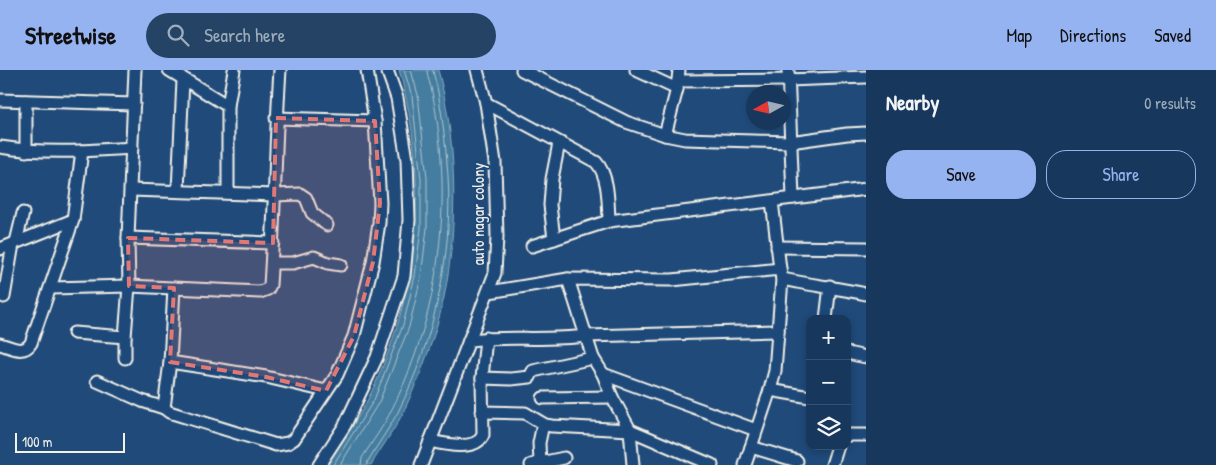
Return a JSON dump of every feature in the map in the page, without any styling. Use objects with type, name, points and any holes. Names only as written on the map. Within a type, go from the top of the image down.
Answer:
[{"type":"street","points":[[125,358],[135,70]]},
{"type":"street","points":[[169,70],[228,106]]},
{"type":"street","points":[[228,193],[228,106],[234,70]]},
{"type":"street","points":[[51,288],[129,286],[264,291],[268,289],[272,263],[276,118],[280,70]]},
{"type":"street","points":[[96,381],[142,401],[164,408],[169,412],[276,445],[282,445],[294,439],[338,375],[354,336],[373,262],[380,203],[375,121],[367,70]]},
{"type":"street","points":[[319,465],[345,425],[377,357],[404,276],[410,220],[407,160],[397,98],[387,70]]},
{"type":"street","name":"auto nagar colony","points":[[421,465],[495,273],[497,236],[496,162],[486,103],[477,70]]},
{"type":"street","points":[[523,70],[626,122],[665,135],[685,139],[790,142],[866,133]]},
{"type":"street","points":[[636,70],[678,80],[832,74],[866,77]]},
{"type":"street","points":[[788,75],[793,198]]},
{"type":"street","points":[[178,191],[184,80]]},
{"type":"street","points":[[665,135],[678,80]]},
{"type":"street","points":[[0,100],[134,104]]},
{"type":"street","points":[[26,101],[26,151]]},
{"type":"street","points":[[486,103],[596,162],[602,168],[608,197],[609,221]]},
{"type":"street","points":[[276,118],[375,121]]},
{"type":"street","points":[[554,239],[550,205],[552,179],[559,143]]},
{"type":"street","points":[[0,147],[26,151],[82,151],[132,148]]},
{"type":"street","points":[[0,344],[22,350],[28,348],[51,288],[73,220],[82,151]]},
{"type":"street","points":[[131,190],[303,195],[312,213],[327,225]]},
{"type":"street","points":[[532,246],[609,221],[866,190]]},
{"type":"street","points":[[745,465],[775,371],[781,274],[772,201]]},
{"type":"street","points":[[4,297],[23,213]]},
{"type":"street","points":[[0,249],[73,220]]},
{"type":"street","points":[[128,238],[273,243]]},
{"type":"street","points":[[777,247],[866,248]]},
{"type":"street","points":[[272,263],[292,263],[314,258],[328,264],[341,265]]},
{"type":"street","points":[[489,292],[568,279],[672,280],[781,274],[813,286],[830,286],[866,294]]},
{"type":"street","points":[[568,279],[594,358],[630,430],[633,465]]},
{"type":"street","points":[[826,315],[830,286]]},
{"type":"street","points":[[164,408],[170,362],[174,288]]},
{"type":"street","points":[[469,340],[486,338],[562,339],[586,336],[778,331]]},
{"type":"street","points":[[74,333],[125,337]]},
{"type":"street","points":[[430,441],[459,446],[472,444],[483,435],[482,378],[486,338]]},
{"type":"street","points":[[851,354],[866,357]]},
{"type":"street","points":[[482,378],[511,379],[530,377],[533,371],[594,358]]},
{"type":"street","points":[[170,362],[266,376],[326,391]]},
{"type":"street","points":[[603,374],[756,430]]},
{"type":"street","points":[[770,390],[806,397]]},
{"type":"street","points":[[543,398],[612,397]]},
{"type":"street","points":[[482,412],[525,413],[543,424],[552,426],[630,430],[712,465]]},
{"type":"street","points":[[543,424],[539,443],[542,464],[564,458]]},
{"type":"street","points":[[851,435],[866,435]]},
{"type":"street","points":[[751,447],[797,461]]},
{"type":"street","points":[[832,465],[837,450]]},
{"type":"highlighted area","points":[[276,118],[375,121],[380,203],[373,262],[354,336],[326,391],[266,377],[170,362],[174,288],[129,286],[128,238],[273,243]]},
{"type":"water","points":[[399,70],[438,70],[444,95],[452,148],[454,202],[451,255],[444,298],[430,348],[417,381],[403,413],[371,465],[327,465],[355,423],[369,397],[386,358],[409,278],[416,194],[414,152],[409,111]]}]
